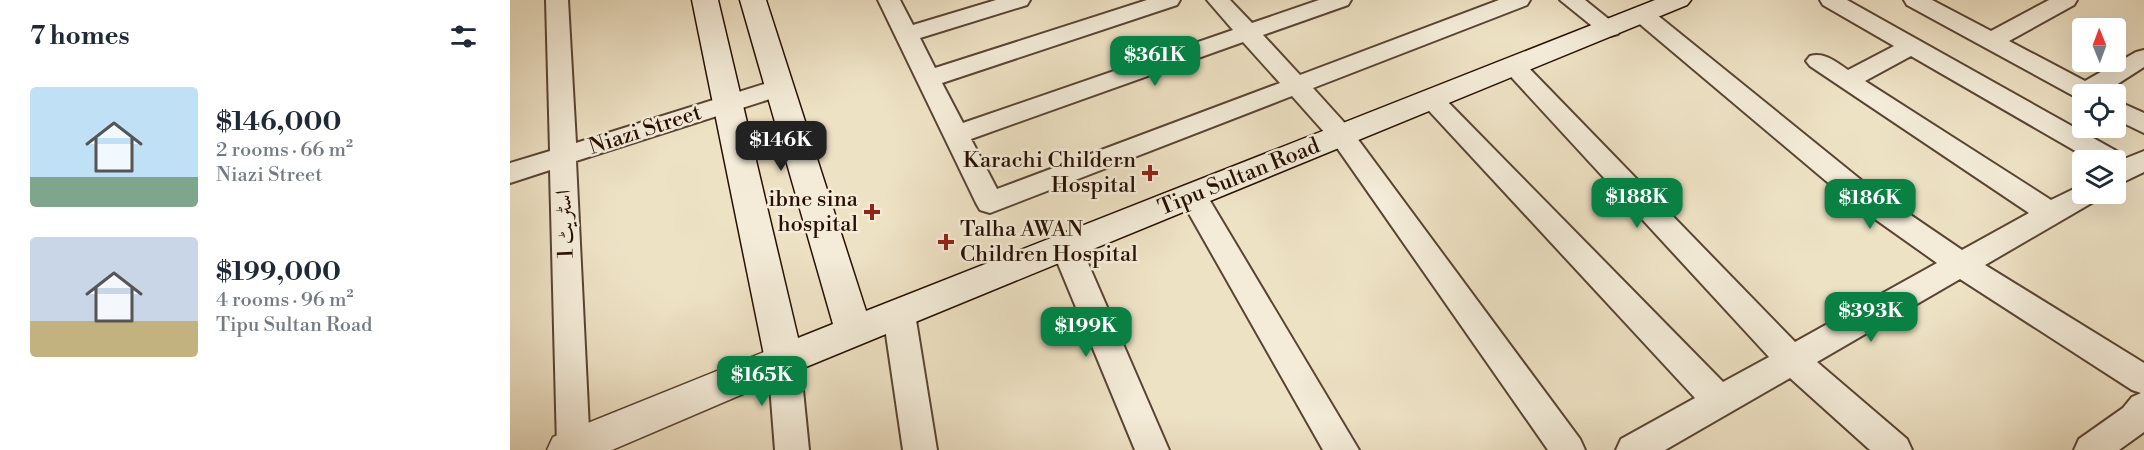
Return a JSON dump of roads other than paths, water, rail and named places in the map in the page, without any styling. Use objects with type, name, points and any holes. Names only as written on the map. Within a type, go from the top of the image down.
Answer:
[{"type":"main road","points":[[705,0],[784,360]]},
{"type":"main road","points":[[753,0],[854,332]]},
{"type":"main road","name":"Tipu Sultan Road","points":[[570,449],[784,360],[1678,0]]},
{"type":"street","name":"اسٹریٹ 1","points":[[557,0],[570,449]]},
{"type":"street","points":[[888,0],[990,203],[1519,0]]},
{"type":"street","points":[[906,35],[1019,0]]},
{"type":"street","points":[[928,79],[1169,0]]},
{"type":"street","points":[[1218,0],[1341,136],[1568,450]]},
{"type":"street","points":[[956,135],[1340,0]]},
{"type":"street","points":[[1571,0],[1610,29]]},
{"type":"street","points":[[1831,0],[2094,150]]},
{"type":"street","points":[[1915,0],[2072,84]]},
{"type":"street","points":[[1991,41],[2066,0]]},
{"type":"street","points":[[1643,15],[1861,195],[1960,264],[2144,380]]},
{"type":"street","points":[[1848,80],[1911,46]]},
{"type":"street","points":[[2102,84],[2144,57]]},
{"type":"street","points":[[1818,61],[2050,213]]},
{"type":"street","points":[[1514,67],[1792,360],[1895,450]]},
{"type":"street","name":"Niazi Street","points":[[510,173],[780,87]]},
{"type":"street","points":[[1431,100],[1720,400]]},
{"type":"street","points":[[2126,114],[2144,124]]},
{"type":"street","points":[[1193,196],[1342,450]]},
{"type":"street","points":[[1633,450],[2072,201]]},
{"type":"street","points":[[1066,247],[1152,450]]},
{"type":"street","points":[[899,314],[920,450]]},
{"type":"street","points":[[784,360],[792,450]]},
{"type":"street","points":[[2091,450],[2135,419],[2144,407]]},
{"type":"place","name":"Karachi Childern Hospital","points":[[1150,173]]},
{"type":"place","name":"ibne sina hospital","points":[[872,212]]},
{"type":"place","name":"Talha AWAN Children Hospital","points":[[946,242]]}]
